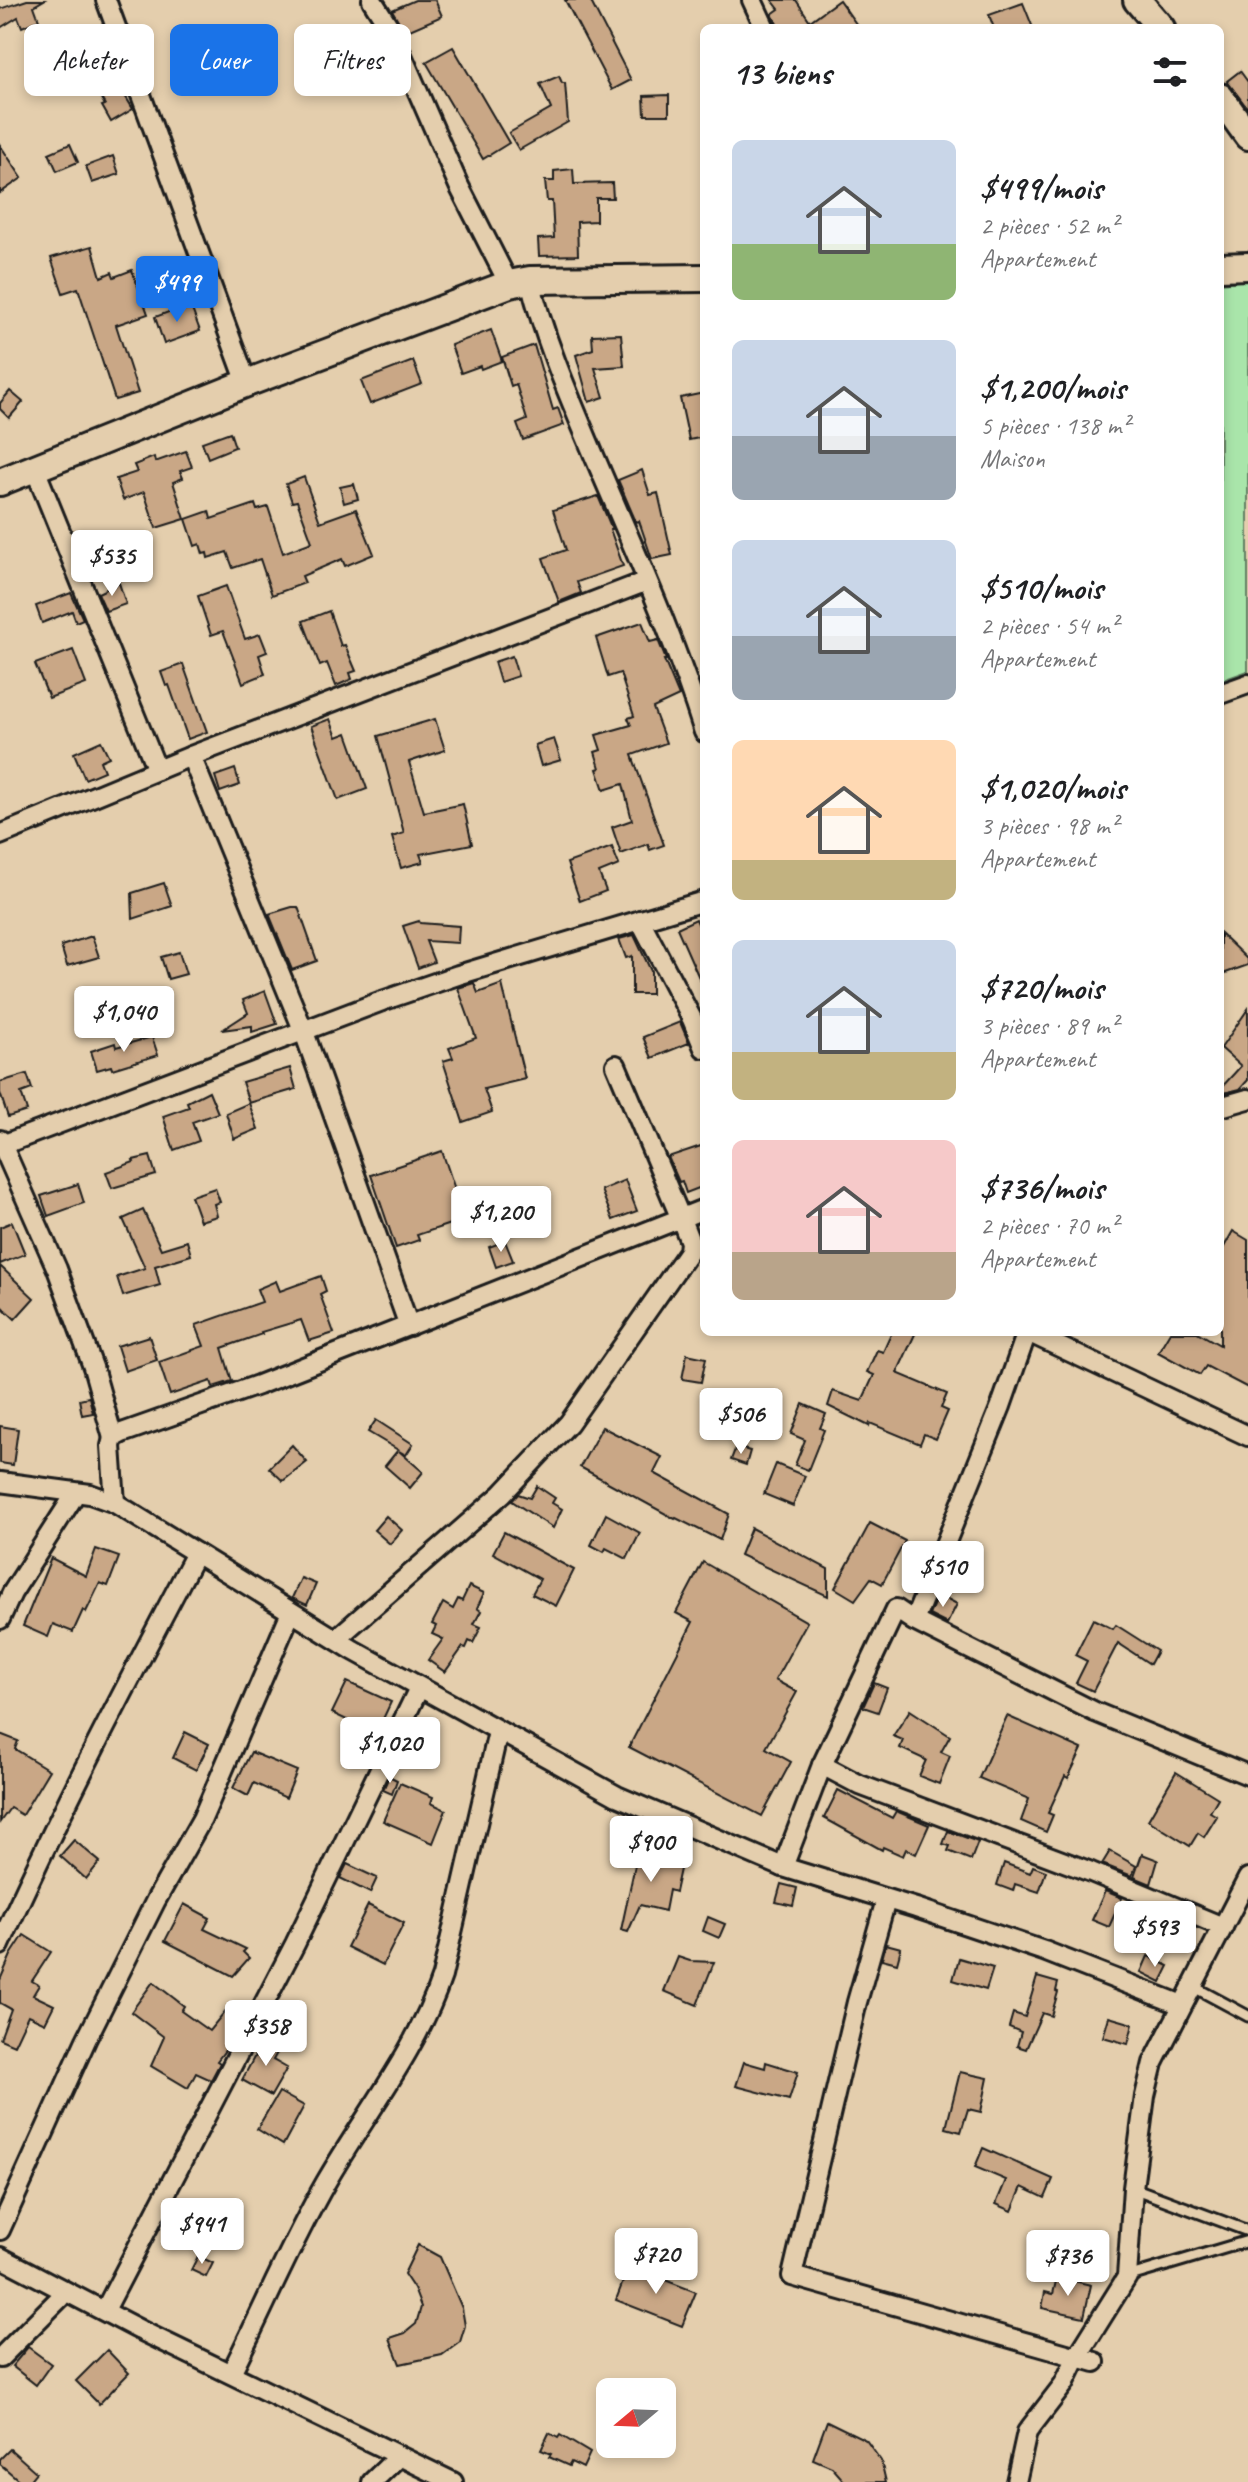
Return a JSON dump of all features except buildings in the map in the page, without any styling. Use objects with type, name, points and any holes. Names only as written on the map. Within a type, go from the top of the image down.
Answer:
[{"type":"street","points":[[106,0],[247,383]]},
{"type":"street","points":[[372,0],[391,30],[447,161],[519,282],[545,335],[685,669],[700,719]]},
{"type":"street","points":[[752,0],[763,24]]},
{"type":"street","points":[[1137,0],[1158,24]]},
{"type":"street","points":[[1224,103],[1248,136]]},
{"type":"street","points":[[1224,267],[1248,266]]},
{"type":"street","points":[[0,482],[247,383],[519,282],[700,278]]},
{"type":"street","points":[[35,469],[157,770]]},
{"type":"street","points":[[0,835],[191,756],[647,581]]},
{"type":"street","points":[[1224,693],[1248,684]]},
{"type":"street","points":[[191,756],[304,1032],[409,1326]]},
{"type":"street","points":[[115,1503],[113,1438],[93,1367],[57,1269],[1,1142],[382,1001],[700,902]]},
{"type":"street","points":[[640,920],[700,1038]]},
{"type":"street","points":[[336,1639],[502,1494],[569,1423],[689,1251],[690,1242],[681,1219],[616,1065]]},
{"type":"street","points":[[1224,1106],[1248,1099]]},
{"type":"street","points":[[113,1438],[258,1385],[700,1211]]},
{"type":"street","points":[[914,1621],[1001,1406],[1026,1336]]},
{"type":"street","points":[[1036,1336],[1248,1436]]},
{"type":"street","points":[[0,1482],[90,1494],[115,1503],[419,1688],[617,1796],[783,1867],[1044,1951],[1182,2005]]},
{"type":"street","points":[[0,1619],[12,1593],[76,1493]]},
{"type":"street","points":[[0,1945],[94,1746],[196,1553]]},
{"type":"street","points":[[783,1867],[822,1765],[896,1609],[1095,1712],[1248,1775]]},
{"type":"street","points":[[0,2230],[93,2026],[156,1900],[202,1819],[291,1612]]},
{"type":"street","points":[[105,2310],[295,1944],[419,1688]]},
{"type":"street","points":[[231,2373],[324,2186],[380,2097],[434,1998],[442,1976],[498,1732]]},
{"type":"street","points":[[822,1765],[860,1785],[1091,1872],[1223,1927]]},
{"type":"street","points":[[1016,2482],[1027,2432],[1086,2360],[1127,2277],[1133,2188],[1145,2096],[1153,2063],[1248,1878]]},
{"type":"street","points":[[886,1900],[857,2002],[792,2276],[1086,2360]]},
{"type":"street","points":[[0,2257],[61,2290],[453,2482]]},
{"type":"street","points":[[0,2358],[60,2298],[61,2290]]},
{"type":"street","points":[[372,2482],[398,2457]]},
{"type":"lane","points":[[1192,1986],[1248,2016]]},
{"type":"lane","points":[[1133,2188],[1248,2231]]},
{"type":"lane","points":[[1127,2277],[1248,2241]]},
{"type":"green space","points":[[1248,280],[1248,671],[1224,680],[1224,283]]}]
